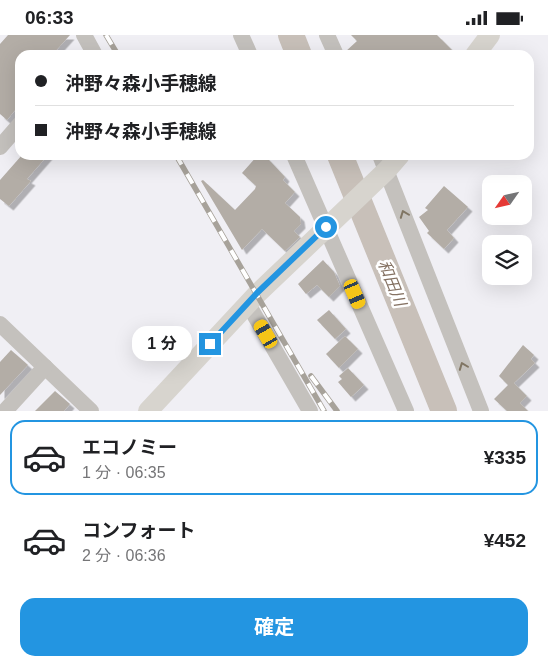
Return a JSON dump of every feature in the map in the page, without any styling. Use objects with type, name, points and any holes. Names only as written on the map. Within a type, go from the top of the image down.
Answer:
[{"type":"main road","points":[[479,50],[490,35]]},
{"type":"main road","points":[[148,411],[248,303],[329,224],[382,167],[392,160]]},
{"type":"street","points":[[241,35],[248,50]]},
{"type":"street","points":[[327,35],[334,50]]},
{"type":"street","points":[[0,147],[15,130]]},
{"type":"street","points":[[297,160],[329,224],[406,411]]},
{"type":"street","points":[[382,167],[481,411]]},
{"type":"street","points":[[248,303],[310,411]]},
{"type":"street","points":[[0,324],[91,411]]},
{"type":"street","points":[[5,411],[45,367]]},
{"type":"building","points":[[8,35],[70,35],[56,50],[15,50],[15,110],[7,120],[0,114],[0,44]]},
{"type":"building","points":[[351,35],[437,35],[452,50],[347,50],[357,41]]},
{"type":"building","points":[[18,160],[44,160],[27,179],[31,181],[9,206],[0,199],[0,180]]},
{"type":"building","points":[[254,160],[269,160],[285,177],[283,180],[295,192],[285,203],[300,217],[301,224],[294,231],[300,237],[285,251],[262,229],[242,250],[201,181],[203,180],[235,210],[256,186],[242,173]]},
{"type":"building","points":[[444,186],[468,207],[447,230],[454,238],[444,249],[427,233],[429,231],[419,217],[428,210],[425,208]]},
{"type":"building","points":[[323,260],[334,272],[340,286],[329,297],[317,285],[306,294],[298,284]]},
{"type":"building","points":[[329,310],[346,329],[335,339],[317,320]]},
{"type":"building","points":[[345,336],[358,349],[339,368],[326,354]]},
{"type":"building","points":[[523,345],[534,355],[531,359],[535,363],[514,383],[527,396],[520,403],[528,411],[507,411],[494,399],[508,385],[499,376]]},
{"type":"building","points":[[11,350],[28,365],[0,395],[0,362]]},
{"type":"building","points":[[348,368],[364,385],[351,397],[338,382],[342,379],[339,376]]},
{"type":"building","points":[[55,391],[70,404],[64,411],[35,411]]},
{"type":"waterway","name":"和田川","points":[[291,35],[297,50]]},
{"type":"waterway","name":"和田川","points":[[342,160],[444,411]]},
{"type":"railway","points":[[106,35],[115,50]]},
{"type":"railway","points":[[179,160],[324,411]]},
{"type":"railway","points":[[311,376],[337,411]]},
{"type":"route","points":[[210,344],[257,293],[326,227]]}]
